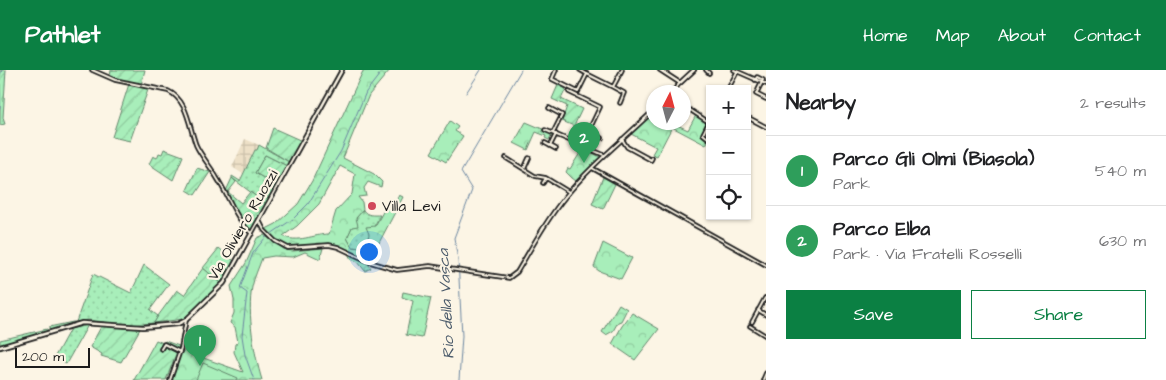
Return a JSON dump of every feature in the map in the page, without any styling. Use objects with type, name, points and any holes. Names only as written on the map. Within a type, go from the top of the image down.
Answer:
[{"type":"street","points":[[92,70],[115,80],[168,91],[174,95],[189,120],[197,147],[245,227],[252,234]]},
{"type":"street","name":"Via Oliviero Ruozzi","points":[[0,346],[82,323],[143,327],[178,324],[186,320],[221,288],[342,70]]},
{"type":"street","points":[[556,70],[552,79],[578,92],[587,74]]},
{"type":"street","points":[[580,70],[624,93],[620,103]]},
{"type":"street","points":[[613,87],[622,70]]},
{"type":"street","points":[[660,70],[680,84],[694,70]]},
{"type":"street","points":[[706,70],[709,73]]},
{"type":"street","points":[[730,85],[736,71],[766,84]]},
{"type":"street","points":[[762,83],[756,94],[766,99]]},
{"type":"street","points":[[569,92],[600,107],[582,145]]},
{"type":"street","points":[[549,108],[562,115],[550,146]]},
{"type":"street","points":[[691,111],[706,121]]},
{"type":"street","points":[[259,220],[264,230],[284,247],[293,249],[327,245],[334,246],[370,262],[397,270],[430,266],[506,278],[514,275],[550,218],[570,192],[604,155],[646,117]]},
{"type":"street","points":[[751,119],[766,126]]},
{"type":"street","points":[[545,130],[604,155]]},
{"type":"street","points":[[588,130],[602,138]]},
{"type":"street","points":[[622,139],[627,147],[651,160],[652,158]]},
{"type":"street","points":[[545,143],[556,149]]},
{"type":"street","points":[[506,158],[535,176],[546,178],[570,192]]},
{"type":"street","points":[[524,169],[529,158]]},
{"type":"street","points":[[592,168],[766,266]]},
{"type":"street","points":[[543,183],[546,178]]},
{"type":"street","points":[[255,227],[264,230]]},
{"type":"street","points":[[752,322],[766,298]]},
{"type":"street","points":[[758,310],[766,315]]},
{"type":"street","points":[[170,380],[180,352],[186,320]]},
{"type":"street","points":[[750,326],[766,336]]},
{"type":"street","points":[[161,349],[164,344],[180,352]]},
{"type":"street","points":[[763,380],[766,375]]},
{"type":"shaded area","points":[[245,139],[259,145],[243,174],[232,167]]},
{"type":"green space","points":[[0,70],[6,70],[3,118],[5,124],[0,125]]},
{"type":"green space","points":[[111,70],[145,70],[141,85],[149,87],[130,141],[112,137],[129,84],[110,78]]},
{"type":"green space","points":[[390,70],[369,95],[343,158],[374,174],[382,182],[381,187],[368,182],[364,188],[366,196],[358,197],[362,202],[363,210],[356,218],[358,226],[352,227],[347,238],[352,247],[360,248],[367,244],[369,234],[366,227],[375,226],[388,203],[394,205],[399,195],[403,197],[370,260],[369,265],[371,268],[365,271],[358,262],[351,259],[347,252],[338,247],[327,245],[288,248],[281,245],[264,230],[276,224],[298,204],[312,181],[363,71]],"holes":[[[340,166],[355,174],[352,194],[336,211],[329,234],[300,239],[283,236],[297,226],[319,204]]]},
{"type":"green space","points":[[558,85],[566,89],[561,99],[582,109],[574,126],[562,121],[567,106],[552,99]]},
{"type":"green space","points":[[696,115],[706,123],[701,134],[706,137],[706,145],[678,130],[691,130],[691,124]]},
{"type":"green space","points":[[646,120],[646,130],[670,130],[657,156],[652,154],[656,147],[631,134]]},
{"type":"green space","points":[[450,121],[458,127],[455,131],[463,136],[446,162],[431,153]]},
{"type":"green space","points":[[526,122],[552,133],[553,136],[549,140],[545,138],[546,136],[536,132],[528,150],[514,143]]},
{"type":"green space","points":[[273,128],[302,141],[291,163],[266,148]]},
{"type":"green space","points":[[259,145],[289,162],[287,166],[265,155],[255,173],[276,185],[266,204],[232,178],[232,176],[240,181]]},
{"type":"green space","points":[[164,149],[183,156],[173,180],[149,164],[153,156],[157,158]]},
{"type":"green space","points":[[585,149],[600,157],[576,181],[566,172]]},
{"type":"green space","points":[[265,155],[289,167],[278,186],[255,173]]},
{"type":"green space","points":[[197,168],[210,172],[195,195],[187,190]]},
{"type":"green space","points":[[603,177],[615,184],[603,209],[592,204]]},
{"type":"green space","points":[[232,178],[236,182],[228,192],[241,203],[250,192],[266,204],[251,231],[246,227],[226,191]]},
{"type":"green space","points":[[363,210],[368,214],[380,215],[367,244],[360,248],[352,247],[347,238],[356,218]]},
{"type":"green space","points":[[264,235],[285,250],[323,248],[320,259],[305,252],[293,257],[274,256],[262,258],[252,287],[250,309],[256,358],[262,380],[172,380],[181,350],[243,372],[234,352],[235,344],[238,342],[235,327],[230,323],[234,313],[231,286],[246,263],[257,238]]},
{"type":"green space","points":[[603,243],[632,258],[621,279],[599,271],[594,267]]},
{"type":"green space","points":[[219,248],[234,261],[221,283],[203,268]]},
{"type":"green space","points":[[144,265],[169,284],[150,310],[158,316],[154,323],[129,325],[88,320],[76,322],[93,274],[131,293]]},
{"type":"green space","points":[[203,268],[221,283],[218,289],[183,319],[154,323],[177,290],[184,295]]},
{"type":"green space","points":[[403,292],[431,298],[422,338],[406,335],[413,301],[402,297]]},
{"type":"green space","points":[[619,304],[627,309],[613,331],[606,335],[602,332]]},
{"type":"green space","points":[[632,313],[659,329],[635,360],[612,344]]},
{"type":"green space","points":[[76,322],[76,325],[18,342],[0,350],[0,340],[47,329],[49,332],[49,327]]},
{"type":"green space","points":[[88,325],[66,364],[54,358],[70,329]]},
{"type":"green space","points":[[102,325],[140,329],[121,362],[101,356],[102,354],[90,347]]},
{"type":"green space","points":[[156,340],[179,346],[166,380],[134,380]]},
{"type":"green space","points":[[203,363],[238,378],[237,380],[196,380]]},
{"type":"waterway","points":[[0,75],[2,70]]},
{"type":"waterway","points":[[254,380],[245,355],[242,336],[247,293],[240,288],[253,253],[265,238],[293,219],[308,204],[341,151],[366,92],[383,70]]},
{"type":"waterway","points":[[466,93],[481,70]]},
{"type":"waterway","name":"Rio della Vasca","points":[[459,380],[462,336],[458,259],[454,238],[472,190],[461,172],[521,70]]},
{"type":"waterway","points":[[0,93],[0,108]]},
{"type":"place","name":"Parco Elba","points":[[584,163]]},
{"type":"place","name":"Villa Levi","points":[[372,206]]},
{"type":"place","name":"Parco Gli Olmi (Biasola)","points":[[200,366]]}]
